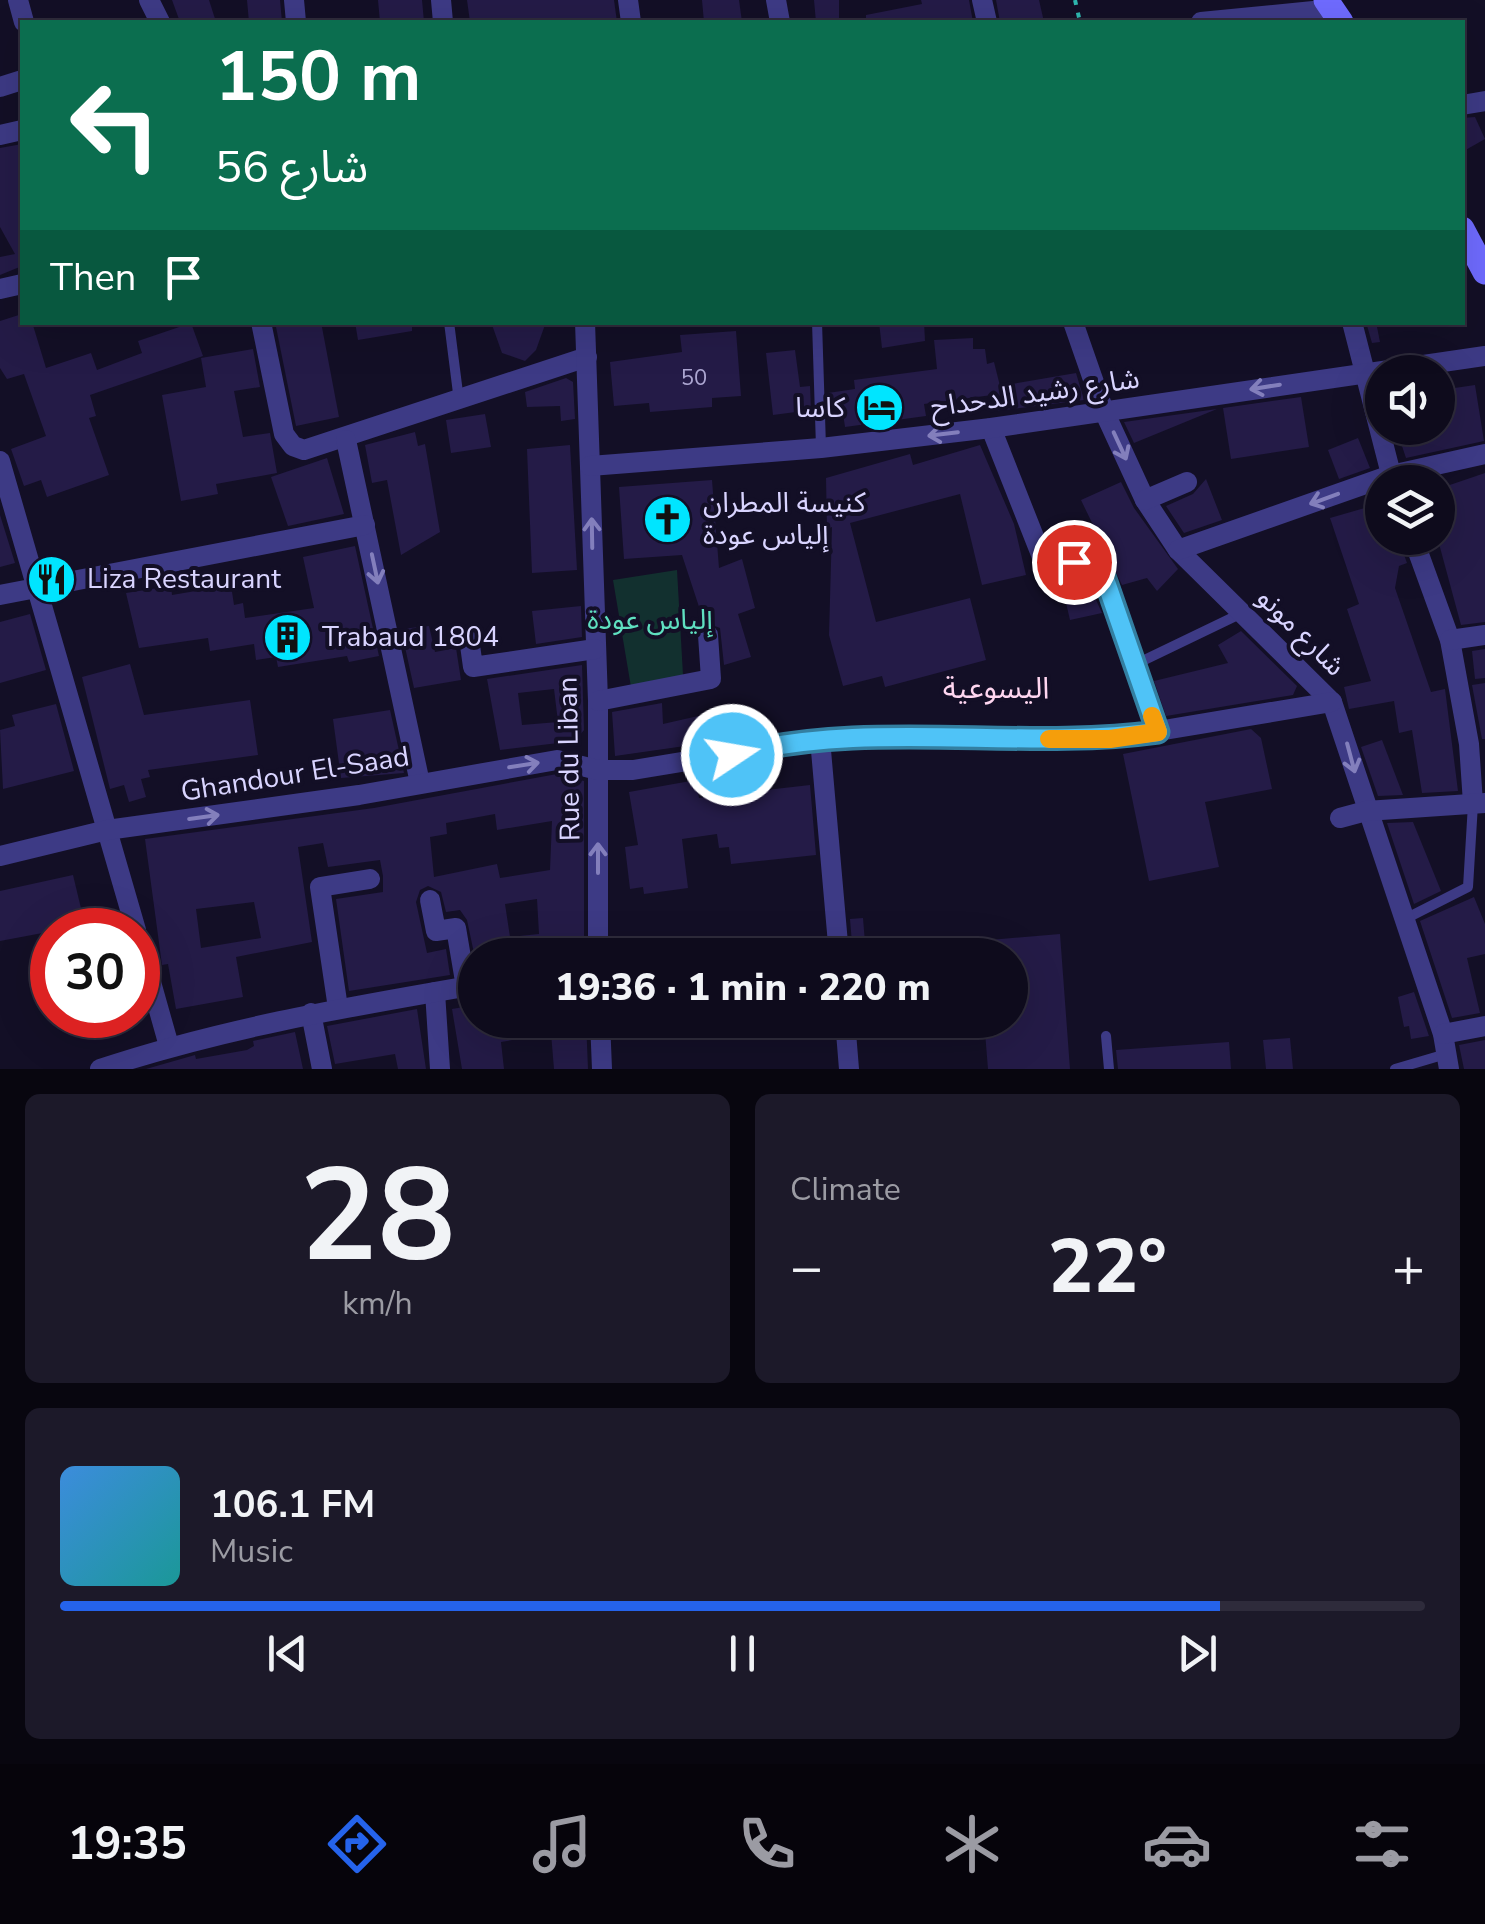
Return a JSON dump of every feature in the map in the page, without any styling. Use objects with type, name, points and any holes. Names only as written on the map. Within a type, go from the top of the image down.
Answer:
[{"type":"street","points":[[1226,20],[1333,11]]},
{"type":"street","points":[[1465,235],[1485,272]]},
{"type":"street","points":[[261,325],[284,434],[293,446],[304,450],[346,440],[587,357]]},
{"type":"street","name":"Rue du Liban","points":[[586,325],[598,701],[598,938]]},
{"type":"street","name":"شارع مونو","points":[[1074,325],[1104,411],[1145,500],[1178,550],[1332,702],[1446,1052]]},
{"type":"street","points":[[1353,325],[1361,372],[1388,465]]},
{"type":"street","name":"شارع رشيد الدحداح","points":[[590,466],[822,448],[990,428],[1485,356]]},
{"type":"street","points":[[990,428],[1038,552],[1054,563],[1084,562],[1098,568],[1158,732]]},
{"type":"street","points":[[346,440],[420,783]]},
{"type":"street","points":[[1444,465],[1485,454]]},
{"type":"street","points":[[0,461],[130,908]]},
{"type":"street","points":[[1145,500],[1186,482]]},
{"type":"street","points":[[1178,550],[1365,488]]},
{"type":"street","points":[[0,594],[365,525]]},
{"type":"street","points":[[1340,818],[1366,811],[1479,803],[1450,640],[1419,555]]},
{"type":"street","points":[[598,701],[710,679],[708,635]]},
{"type":"street","points":[[1450,640],[1485,636]]},
{"type":"street","points":[[469,638],[473,667],[595,649]]},
{"type":"street","name":"Ghandour El-Saad","points":[[0,856],[107,830],[558,760],[598,770],[654,769],[820,739],[1110,739],[1332,702]]},
{"type":"street","points":[[820,739],[838,938]]},
{"type":"street","points":[[338,1008],[320,887],[370,879]]},
{"type":"street","points":[[430,900],[436,931],[456,928],[459,938]]},
{"type":"street","points":[[100,1069],[170,1046],[311,1013],[458,988]]},
{"type":"street","points":[[435,992],[440,1069]]},
{"type":"street","points":[[160,1012],[170,1046]]},
{"type":"street","points":[[311,1013],[322,1069]]},
{"type":"street","points":[[1446,1052],[1485,1026]]},
{"type":"street","points":[[601,1038],[602,1069]]},
{"type":"street","points":[[846,1038],[849,1069]]},
{"type":"lane","points":[[449,325],[459,401]]},
{"type":"lane","points":[[817,325],[822,448]]},
{"type":"lane","points":[[1134,665],[1242,612]]},
{"type":"lane","points":[[1405,919],[1468,887],[1479,803]]},
{"type":"lane","points":[[1106,1036],[1109,1069]]},
{"type":"lane","points":[[1394,1069],[1446,1052]]},
{"type":"green space","name":"إلياس عودة","points":[[677,570],[683,675],[631,687],[613,580]]},
{"type":"building","points":[[172,0],[209,0],[215,20],[179,20]]},
{"type":"building","points":[[247,0],[280,0],[282,20],[249,20]]},
{"type":"building","points":[[378,0],[422,0],[424,20],[380,20]]},
{"type":"building","points":[[467,0],[614,0],[617,20],[470,20]]},
{"type":"building","points":[[702,0],[739,0],[742,20],[704,20]]},
{"type":"building","points":[[814,0],[839,0],[839,20],[816,20]]},
{"type":"building","points":[[921,0],[969,0],[973,20],[866,20],[866,15],[922,4]]},
{"type":"building","points":[[996,0],[1039,0],[1044,20],[1000,20]]},
{"type":"building","points":[[1475,117],[1485,139],[1465,150],[1465,118]]},
{"type":"building","points":[[20,144],[20,267],[0,275],[0,257],[15,254],[0,227],[0,148]]},
{"type":"building","points":[[20,315],[20,325],[33,325],[46,368],[91,353],[97,370],[142,353],[138,341],[185,325],[192,325],[203,356],[90,395],[96,416],[89,418],[109,475],[47,497],[41,480],[24,486],[11,449],[46,436],[24,374],[7,379],[0,368],[0,321]]},
{"type":"building","points":[[276,325],[322,325],[339,417],[296,426]]},
{"type":"building","points":[[356,325],[412,325],[412,331],[358,340]]},
{"type":"building","points":[[492,325],[545,325],[536,350],[525,361],[502,353]]},
{"type":"building","points":[[879,325],[924,325],[925,341],[882,348]]},
{"type":"building","points":[[1367,325],[1377,325],[1380,342],[1372,343]]},
{"type":"building","points":[[736,331],[741,396],[712,398],[712,407],[650,412],[649,403],[614,406],[610,362],[682,352],[680,335]]},
{"type":"building","points":[[973,338],[973,349],[985,349],[987,364],[994,362],[1000,386],[1076,373],[1084,400],[995,411],[992,395],[924,404],[926,416],[845,427],[842,406],[828,408],[828,393],[855,389],[854,380],[937,369],[934,340]]},
{"type":"building","points":[[253,349],[260,387],[234,391],[243,437],[270,433],[277,473],[216,484],[218,494],[181,501],[162,395],[206,387],[201,358]]},
{"type":"building","points":[[795,350],[800,387],[810,386],[811,410],[773,415],[766,353]]},
{"type":"building","points":[[566,378],[573,382],[575,419],[561,421],[560,406],[527,407],[525,392]]},
{"type":"building","points":[[1475,385],[1484,441],[1406,458],[1402,445],[1455,445],[1455,388]]},
{"type":"building","points":[[1301,397],[1309,447],[1231,459],[1223,408]]},
{"type":"building","points":[[1217,409],[1134,443],[1124,422]]},
{"type":"building","points":[[485,414],[491,447],[451,453],[446,420]]},
{"type":"building","points":[[415,432],[418,446],[425,444],[440,532],[401,555],[387,480],[372,483],[365,445]]},
{"type":"building","points":[[1358,438],[1369,465],[1339,479],[1328,450]]},
{"type":"building","points":[[570,445],[577,570],[532,573],[527,449]]},
{"type":"building","points":[[980,445],[1014,524],[1026,575],[982,585],[960,494],[850,523],[876,622],[970,598],[986,660],[885,687],[882,676],[843,686],[829,635],[832,527],[827,529],[826,478],[910,454],[913,465]]},
{"type":"building","points":[[327,458],[344,514],[288,526],[271,477]]},
{"type":"building","points":[[1485,473],[1485,622],[1461,625],[1442,555],[1455,555],[1455,483]]},
{"type":"building","points":[[1206,479],[1222,520],[1184,533],[1166,506],[1193,494]]},
{"type":"building","name":"كنيسة المطران إلياس عودة","points":[[712,480],[719,568],[742,559],[755,608],[738,614],[751,657],[724,665],[720,628],[704,622],[682,555],[624,559],[619,487]]},
{"type":"building","points":[[1121,482],[1134,508],[1178,569],[1157,591],[1147,578],[1122,585],[1081,500]]},
{"type":"building","points":[[1365,508],[1365,555],[1404,555],[1407,563],[1399,566],[1395,588],[1431,692],[1445,689],[1458,791],[1422,793],[1412,730],[1399,733],[1394,701],[1349,709],[1344,687],[1371,681],[1347,609],[1359,604],[1330,518]]},
{"type":"building","points":[[0,515],[15,563],[0,567]]},
{"type":"building","points":[[355,546],[379,656],[349,662],[347,656],[278,667],[276,657],[256,660],[254,644],[210,651],[208,638],[139,648],[126,593],[171,586],[172,595],[231,585],[234,605],[243,603],[245,618],[314,608],[303,557]]},
{"type":"building","points":[[1060,577],[1086,578],[1102,613],[1070,620]]},
{"type":"building","points":[[581,606],[582,637],[536,644],[532,611]]},
{"type":"building","points":[[30,614],[46,670],[0,683],[0,622]]},
{"type":"building","points":[[429,626],[435,652],[456,648],[461,680],[414,688],[401,629]]},
{"type":"building","points":[[1241,631],[1297,686],[1293,695],[1166,716],[1154,681],[1228,663],[1218,645]]},
{"type":"building","points":[[1485,649],[1485,678],[1475,679],[1472,651]]},
{"type":"building","points":[[130,664],[144,715],[250,700],[258,755],[148,770],[150,777],[141,779],[146,797],[129,802],[124,785],[110,789],[82,677]]},
{"type":"building","points":[[582,665],[584,730],[575,741],[500,750],[487,679]],"holes":[[[554,689],[558,722],[522,725],[518,693]]]},
{"type":"building","points":[[1485,683],[1485,739],[1482,739],[1472,685]]},
{"type":"building","points":[[662,703],[663,724],[742,706],[748,737],[615,756],[612,712]]},
{"type":"building","points":[[56,704],[74,771],[3,789],[0,730],[15,726],[12,715]]},
{"type":"building","points":[[390,710],[404,773],[341,778],[333,719]]},
{"type":"building","points":[[1251,729],[1261,738],[1272,789],[1205,802],[1219,867],[1149,881],[1123,754]]},
{"type":"building","points":[[1382,740],[1403,795],[1378,796],[1361,747]]},
{"type":"building","points":[[557,774],[584,781],[584,938],[471,938],[460,910],[446,912],[441,892],[428,886],[420,890],[416,902],[427,953],[446,949],[450,975],[349,991],[336,899],[383,892],[380,860],[328,867],[323,843],[298,847],[312,942],[236,957],[243,997],[176,1009],[168,964],[162,965],[160,908],[154,908],[145,839],[374,808]],"holes":[[[495,814],[497,830],[552,821],[550,870],[500,878],[497,864],[434,877],[430,837],[447,834],[446,823]],[[537,899],[539,934],[510,937],[505,904]],[[254,902],[261,938],[201,948],[196,909]]]},
{"type":"building","points":[[696,780],[699,798],[810,785],[816,855],[731,864],[729,847],[719,848],[717,834],[682,839],[688,888],[644,894],[643,887],[630,889],[625,847],[638,845],[629,792]]},
{"type":"building","points":[[1413,822],[1441,891],[1414,904],[1387,823]]},
{"type":"building","points":[[73,875],[81,908],[30,908],[30,935],[0,941],[0,891]]},
{"type":"building","points":[[1474,897],[1485,924],[1485,954],[1467,958],[1480,1013],[1452,1018],[1420,921]]},
{"type":"building","points":[[863,918],[865,938],[852,938],[850,919]]},
{"type":"building","points":[[1060,934],[1070,1069],[988,1069],[985,1038],[1028,1038],[1028,938],[1013,938]]},
{"type":"building","points":[[1414,992],[1429,1036],[1411,1039],[1409,1026],[1404,1027],[1398,997]]},
{"type":"building","points":[[458,1008],[458,1038],[523,1038],[501,1042],[504,1069],[462,1069],[452,1009]]},
{"type":"building","points":[[417,1009],[426,1069],[398,1069],[395,1054],[335,1064],[327,1026]]},
{"type":"building","points":[[295,1032],[303,1069],[146,1069],[195,1055],[196,1059],[247,1050],[254,1046],[253,1041]]},
{"type":"building","points":[[551,1038],[587,1038],[588,1069],[554,1069]]},
{"type":"building","points":[[1290,1038],[1293,1069],[1266,1069],[1263,1040]]},
{"type":"building","points":[[1485,1040],[1485,1069],[1464,1069],[1459,1045]]},
{"type":"building","points":[[1229,1042],[1231,1069],[1118,1069],[1116,1050]]},
{"type":"slow traffic","points":[[1049,739],[1110,739],[1158,732],[1152,716]]},
{"type":"place","name":"كاسا","points":[[880,408]]},
{"type":"place","name":"كنيسة المطران إلياس عودة","points":[[668,519]]},
{"type":"place","name":"Liza Restaurant","points":[[52,579]]},
{"type":"place","name":"Trabaud 1804","points":[[287,637]]},
{"type":"district","name":"اليسوعية","points":[[996,688]]},
{"type":"route","points":[[732,755],[820,739],[1110,739],[1158,732],[1105,579],[1093,564],[1074,562]]}]
